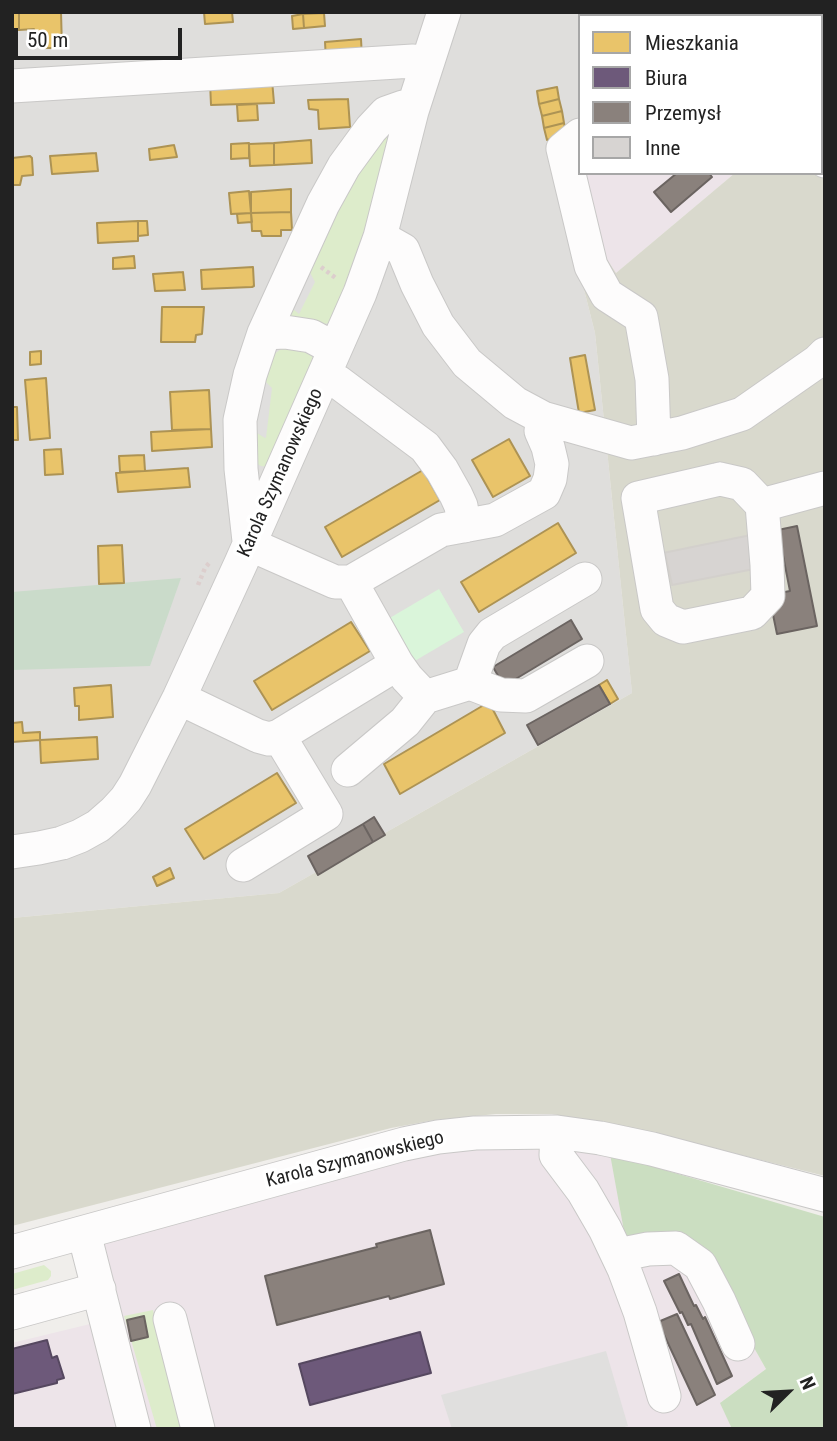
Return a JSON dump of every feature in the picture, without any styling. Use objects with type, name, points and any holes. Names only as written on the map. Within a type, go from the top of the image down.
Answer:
[{"type":"street","name":"Karola Szymanowskiego","points":[[12,852],[62,843],[80,836],[98,826],[126,799],[135,785],[179,698],[360,293],[380,237],[412,111],[444,12]]},
{"type":"street","points":[[12,86],[413,61],[427,64]]},
{"type":"street","points":[[412,111],[403,107],[386,113],[344,166],[317,216],[264,333],[250,375],[240,420],[241,469],[249,544],[335,582],[351,582],[441,530],[495,520],[544,493],[552,464],[541,431],[543,418]]},
{"type":"street","points":[[578,137],[563,149],[591,266],[607,295],[641,317],[652,379],[653,439]]},
{"type":"street","points":[[380,237],[403,250],[438,325],[467,363],[515,403],[543,418],[631,443],[682,433],[741,414],[823,361]]},
{"type":"street","points":[[264,333],[285,332],[311,336],[329,362],[338,382],[425,447],[456,495],[464,526]]},
{"type":"street","points":[[241,469],[250,469],[278,480]]},
{"type":"street","points":[[720,479],[742,484],[762,505],[768,596],[752,612],[683,627],[666,621],[657,609],[638,498],[720,479]]},
{"type":"street","points":[[762,505],[825,488]]},
{"type":"street","points":[[470,683],[484,644],[492,634],[585,579]]},
{"type":"street","points":[[351,582],[397,664],[425,697]]},
{"type":"street","points":[[348,769],[405,722],[425,697],[470,683],[500,695],[526,696],[587,661]]},
{"type":"street","points":[[179,698],[269,739],[279,736],[397,664]]},
{"type":"street","points":[[243,865],[326,814],[279,736]]},
{"type":"street","name":"Karola Szymanowskiego","points":[[12,1252],[415,1141],[475,1133],[556,1132],[600,1138],[652,1149],[825,1195]]},
{"type":"street","points":[[556,1132],[556,1155],[583,1191],[618,1255],[640,1312],[664,1396]]},
{"type":"street","points":[[84,1233],[134,1429]]},
{"type":"street","points":[[618,1255],[648,1249],[676,1248],[700,1265],[738,1344]]},
{"type":"street","points":[[12,1313],[99,1289]]},
{"type":"street","points":[[170,1319],[198,1429]]},
{"type":"shaded area","points":[[12,12],[706,12],[708,14],[578,14],[578,132],[550,155],[595,333],[632,693],[279,893],[12,918]]},
{"type":"shaded area","points":[[825,12],[825,147],[823,14],[800,14]]},
{"type":"shaded area","points":[[550,155],[580,175],[597,244],[616,273],[733,175],[823,175],[825,170],[825,1176],[637,1129],[552,1114],[496,1114],[435,1120],[391,1128],[12,1226],[12,918],[279,893],[632,693],[595,333]]},
{"type":"shaded area","points":[[585,175],[733,175],[616,273],[597,244]]},
{"type":"shaded area","points":[[305,263],[315,282],[299,314],[286,303]]},
{"type":"shaded area","points":[[260,376],[272,388],[266,438],[249,428]]},
{"type":"shaded area","points":[[461,1146],[610,1154],[702,1256],[766,1369],[721,1402],[732,1429],[12,1429],[12,1343],[123,1316],[100,1238],[213,1214]]},
{"type":"shaded area","points":[[606,1351],[628,1426],[617,1429],[452,1429],[441,1395]]},
{"type":"green space","points":[[394,123],[369,239],[329,323],[316,326],[280,320],[286,303],[300,313],[305,263],[323,221]]},
{"type":"green space","points":[[285,346],[309,352],[315,361],[269,467],[261,466],[254,462],[249,428],[265,438],[260,376],[273,355]]},
{"type":"green space","points":[[181,578],[150,666],[12,670],[12,592]]},
{"type":"green space","points":[[439,589],[464,632],[413,662],[388,619]]},
{"type":"green space","points":[[610,1154],[825,1217],[825,1429],[732,1429],[720,1403],[766,1369],[702,1256],[626,1242]]},
{"type":"green space","points":[[44,1265],[51,1271],[48,1280],[12,1290],[12,1274]]},
{"type":"green space","points":[[153,1310],[181,1429],[157,1429],[124,1316]]},
{"type":"building: Mieszkania","points":[[12,12],[19,12],[19,30],[12,30]]},
{"type":"building: Mieszkania","points":[[19,12],[61,12],[62,48],[43,48],[42,38],[36,37],[34,29],[19,30]]},
{"type":"building: Mieszkania","points":[[204,12],[232,12],[233,22],[205,24]]},
{"type":"building: Mieszkania","points":[[644,12],[678,12],[676,14]]},
{"type":"building: Mieszkania","points":[[324,13],[325,26],[304,28],[303,14]]},
{"type":"building: Mieszkania","points":[[303,14],[304,28],[293,29],[292,16]]},
{"type":"building: Mieszkania","points":[[361,39],[362,58],[326,60],[325,42]]},
{"type":"building: Mieszkania","points":[[272,80],[274,103],[211,105],[210,82]]},
{"type":"building: Mieszkania","points":[[557,87],[559,99],[539,104],[537,91]]},
{"type":"building: Mieszkania","points":[[348,99],[350,127],[319,129],[318,110],[309,109],[308,100]]},
{"type":"building: Mieszkania","points":[[559,99],[562,111],[542,116],[539,104]]},
{"type":"building: Mieszkania","points":[[257,104],[258,120],[238,121],[237,105]]},
{"type":"building: Mieszkania","points":[[562,111],[564,123],[544,128],[542,116]]},
{"type":"building: Mieszkania","points":[[564,123],[567,136],[547,140],[544,128]]},
{"type":"building: Mieszkania","points":[[311,140],[312,163],[274,165],[274,143]]},
{"type":"building: Mieszkania","points":[[249,143],[249,158],[231,159],[231,144]]},
{"type":"building: Mieszkania","points":[[274,143],[274,165],[250,166],[249,144]]},
{"type":"building: Mieszkania","points":[[174,145],[177,157],[150,160],[149,149]]},
{"type":"building: Mieszkania","points":[[96,153],[98,171],[52,174],[50,156]]},
{"type":"building: Mieszkania","points":[[30,156],[33,175],[22,176],[20,185],[12,185],[12,158]]},
{"type":"building: Mieszkania","points":[[291,189],[291,212],[251,213],[251,192]]},
{"type":"building: Mieszkania","points":[[249,191],[251,213],[231,214],[229,193]]},
{"type":"building: Mieszkania","points":[[291,212],[292,230],[281,230],[281,236],[262,236],[261,231],[252,231],[251,213]]},
{"type":"building: Mieszkania","points":[[251,213],[252,222],[238,223],[237,214]]},
{"type":"building: Mieszkania","points":[[138,221],[138,241],[98,243],[97,223]]},
{"type":"building: Mieszkania","points":[[138,221],[147,221],[148,235],[138,236]]},
{"type":"building: Mieszkania","points":[[134,256],[135,268],[113,269],[113,258]]},
{"type":"building: Mieszkania","points":[[253,267],[252,287],[202,289],[201,270]]},
{"type":"building: Mieszkania","points":[[183,272],[185,290],[155,291],[153,274]]},
{"type":"building: Mieszkania","points":[[162,307],[204,307],[202,334],[196,335],[195,342],[161,342]]},
{"type":"building: Mieszkania","points":[[41,351],[41,364],[30,365],[30,352]]},
{"type":"building: Mieszkania","points":[[585,355],[595,410],[579,413],[570,358]]},
{"type":"building: Mieszkania","points":[[46,378],[50,438],[30,440],[25,380]]},
{"type":"building: Mieszkania","points":[[209,390],[211,429],[172,430],[170,392]]},
{"type":"building: Mieszkania","points":[[12,407],[17,407],[18,440],[12,440]]},
{"type":"building: Mieszkania","points":[[211,429],[212,447],[152,451],[151,432]]},
{"type":"building: Mieszkania","points":[[509,439],[530,476],[493,497],[472,460]]},
{"type":"building: Mieszkania","points":[[61,449],[63,474],[45,475],[44,450]]},
{"type":"building: Mieszkania","points":[[144,455],[145,471],[120,472],[119,456]]},
{"type":"building: Mieszkania","points":[[188,468],[190,487],[118,492],[116,473]]},
{"type":"building: Mieszkania","points":[[423,470],[440,500],[342,557],[325,527]]},
{"type":"building: Mieszkania","points":[[558,523],[576,553],[479,612],[461,582]]},
{"type":"building: Mieszkania","points":[[122,545],[124,583],[99,584],[98,546]]},
{"type":"building: Mieszkania","points":[[351,622],[370,651],[272,710],[254,681]]},
{"type":"building: Mieszkania","points":[[607,680],[618,699],[610,704],[599,685]]},
{"type":"building: Mieszkania","points":[[111,685],[113,717],[79,720],[79,706],[75,706],[74,688]]},
{"type":"building: Mieszkania","points":[[489,702],[505,733],[400,794],[384,764]]},
{"type":"building: Mieszkania","points":[[12,715],[13,723],[22,722],[23,733],[40,732],[40,740],[12,742]]},
{"type":"building: Mieszkania","points":[[97,737],[98,759],[41,763],[40,740]]},
{"type":"building: Mieszkania","points":[[277,773],[296,803],[204,859],[185,829]]},
{"type":"building: Mieszkania","points":[[170,868],[174,878],[157,886],[153,877]]},
{"type":"building: Biura","points":[[420,1332],[431,1373],[310,1405],[299,1364]]},
{"type":"building: Biura","points":[[47,1340],[52,1358],[57,1356],[64,1378],[57,1380],[57,1383],[12,1394],[12,1349]]},
{"type":"building: Przemysł","points":[[675,175],[712,177],[671,212],[654,192]]},
{"type":"building: Przemysł","points":[[797,526],[817,626],[777,634],[769,595],[790,591],[778,530]]},
{"type":"building: Przemysł","points":[[571,620],[582,639],[504,686],[493,667]]},
{"type":"building: Przemysł","points":[[599,685],[610,704],[538,745],[527,725]]},
{"type":"building: Przemysł","points":[[374,817],[385,835],[373,842],[363,824]]},
{"type":"building: Przemysł","points":[[363,824],[373,842],[318,875],[308,856]]},
{"type":"building: Przemysł","points":[[430,1230],[444,1284],[277,1325],[265,1276],[377,1247],[376,1244]]},
{"type":"building: Przemysł","points":[[679,1274],[694,1306],[696,1305],[703,1319],[705,1317],[732,1376],[717,1384],[691,1324],[688,1325],[682,1312],[680,1313],[664,1281]]},
{"type":"building: Przemysł","points":[[677,1314],[715,1395],[697,1405],[658,1322]]},
{"type":"building: Przemysł","points":[[144,1316],[148,1337],[131,1341],[127,1320]]},
{"type":"building: Inne","points":[[751,535],[754,569],[672,585],[663,553]]}]
